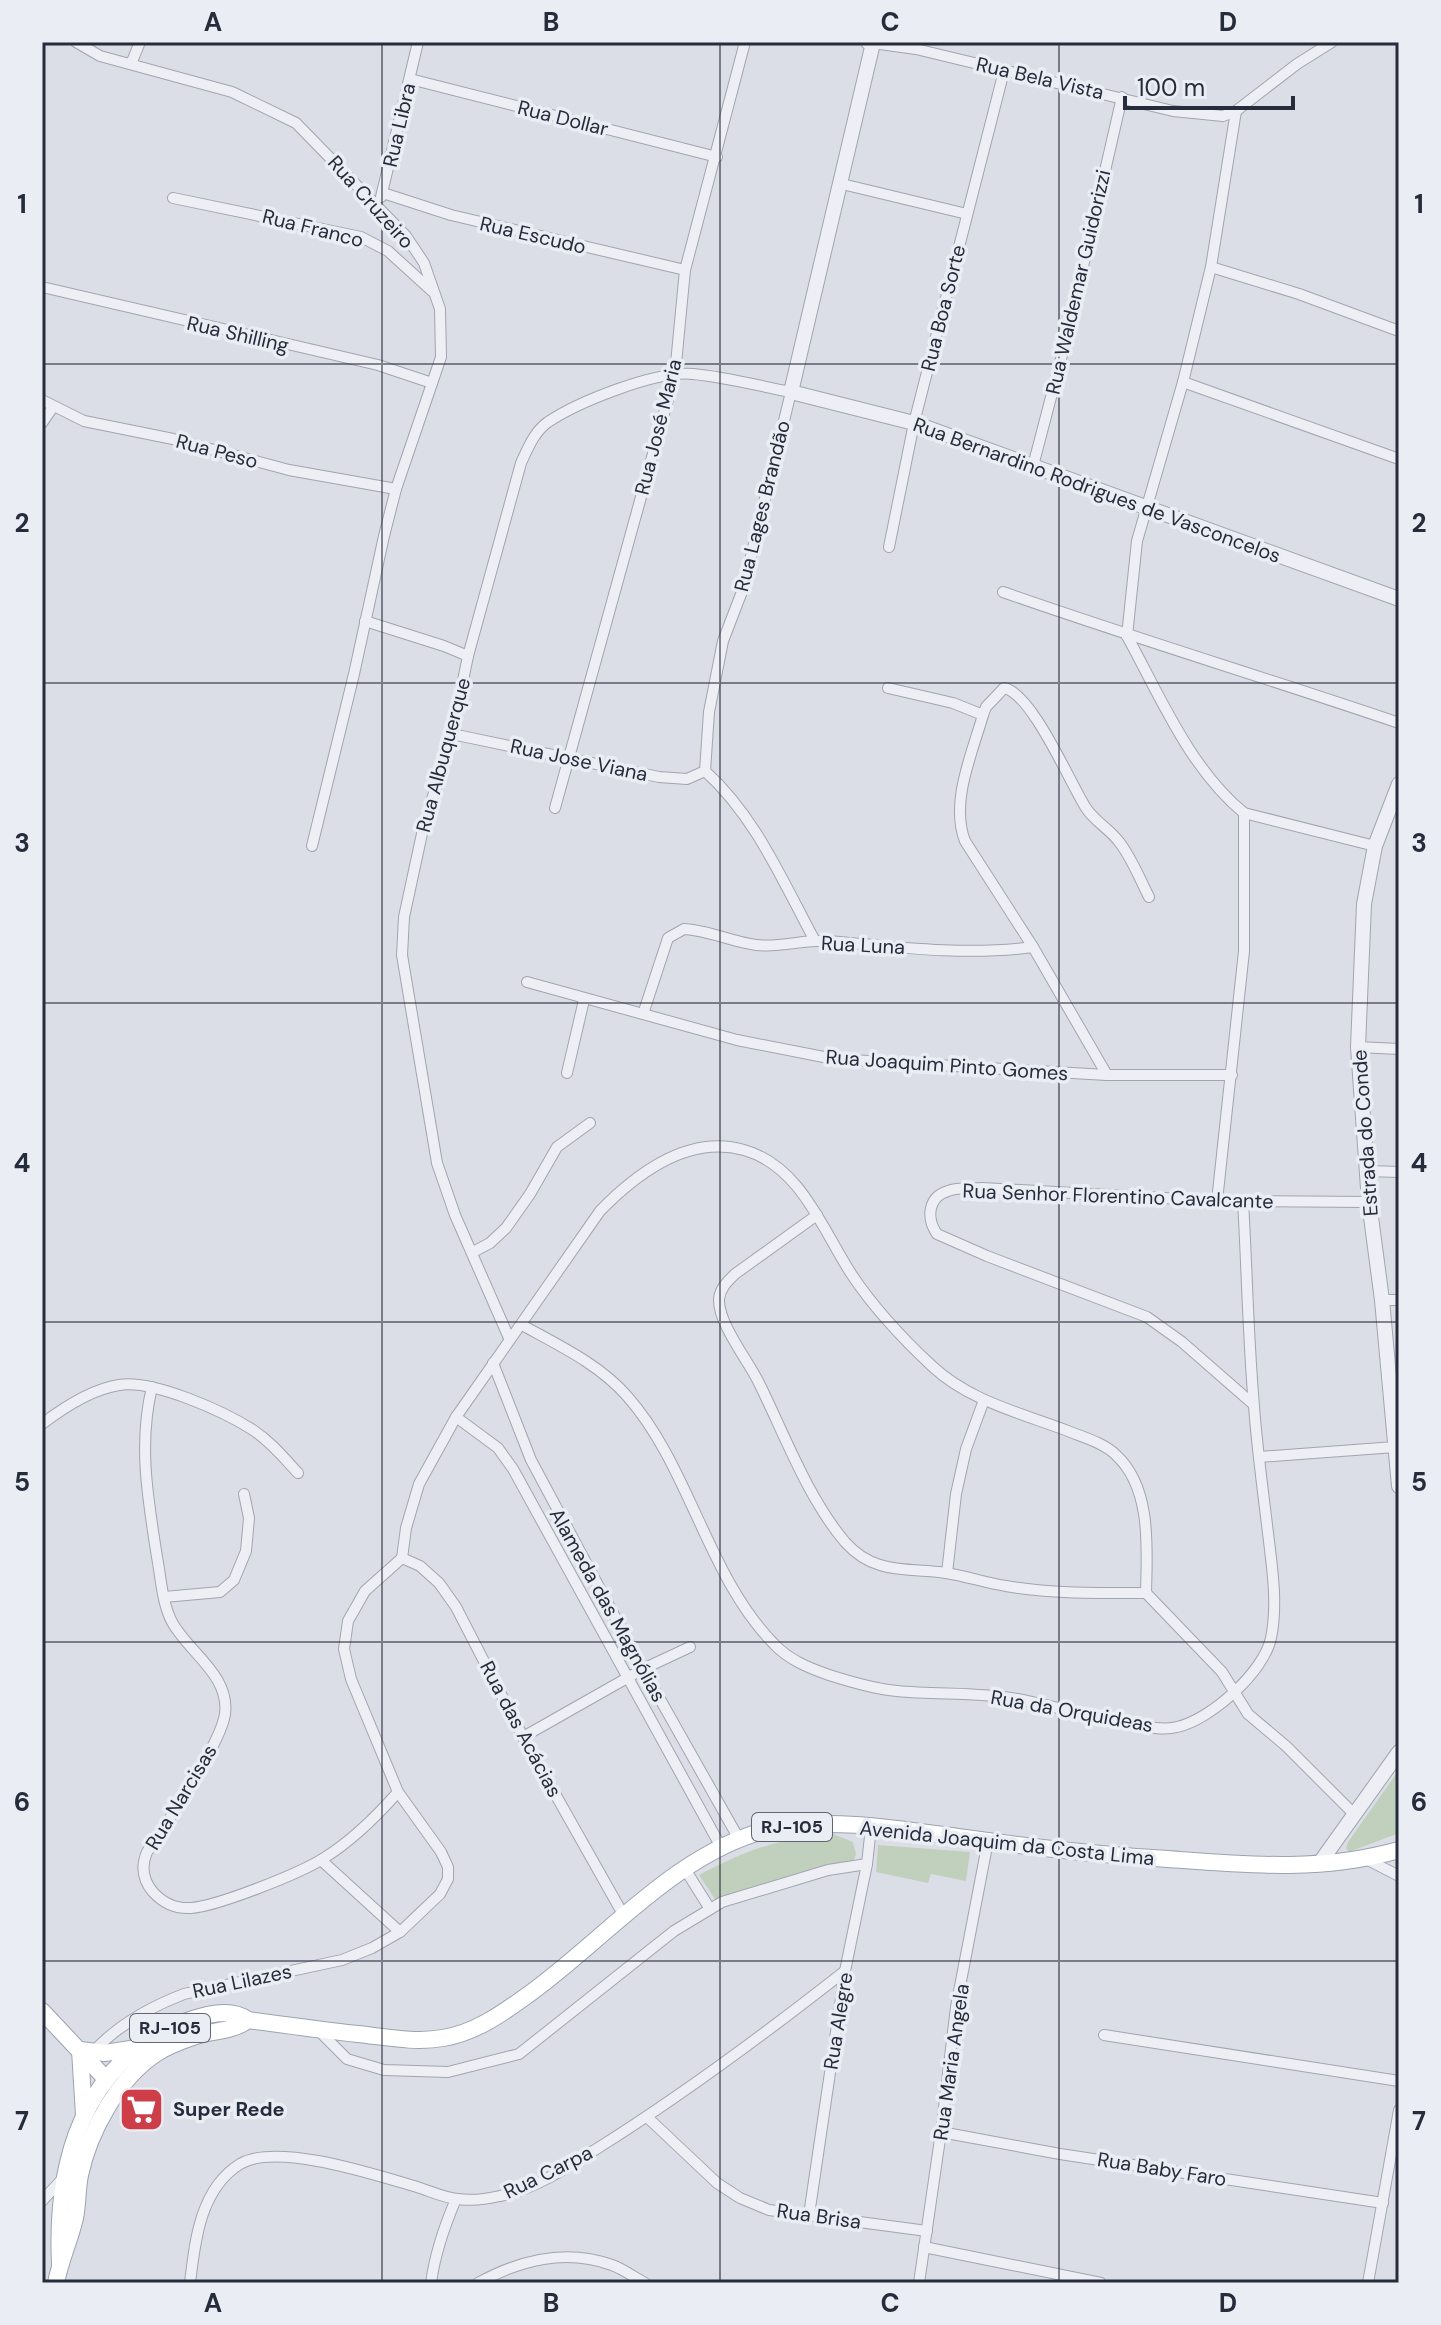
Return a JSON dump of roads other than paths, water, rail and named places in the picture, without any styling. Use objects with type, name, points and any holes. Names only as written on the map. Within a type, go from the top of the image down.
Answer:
[{"type":"main road","name":"Avenida Joaquim da Costa Lima","points":[[60,2264],[59,2212],[73,2141],[105,2078],[138,2047],[166,2030],[202,2016],[240,2014],[248,2020],[416,2041],[445,2038],[473,2029],[562,1971],[624,1916],[685,1869],[739,1839],[773,1829],[822,1825],[871,1827],[1127,1856],[1251,1866],[1366,1859],[1399,1850]]},
{"type":"main road","points":[[42,2011],[87,2051],[105,2078],[104,2112]]},
{"type":"main road","name":"Avenida Joaquim da Costa Lima","points":[[56,2283],[71,2236],[90,2139],[104,2112],[138,2068],[157,2053],[198,2035],[239,2027],[248,2020]]},
{"type":"main road","points":[[87,2051],[121,2052],[138,2047]]},
{"type":"main road","points":[[84,2115],[87,2051]]},
{"type":"main road","points":[[105,2078],[138,2068]]},
{"type":"street","name":"Rua Cruzeiro","points":[[76,42],[100,56],[232,92],[296,123],[406,236],[436,294],[443,340],[441,357],[396,489],[312,846]]},
{"type":"street","points":[[131,64],[140,42]]},
{"type":"street","name":"Rua Libra","points":[[377,206],[383,193],[418,42]]},
{"type":"street","name":"Rua José Maria","points":[[555,808],[675,374],[685,270],[745,42]]},
{"type":"street","name":"Rua Bela Vista","points":[[871,42],[918,46],[1004,71],[1173,111],[1223,116],[1236,111]]},
{"type":"street","name":"Rua Lages Brandão","points":[[705,771],[709,712],[723,641],[743,589],[842,184],[871,42]]},
{"type":"street","points":[[1332,42],[1297,64],[1236,111],[1211,267],[1183,382],[1137,541],[1127,636],[1175,723],[1222,796],[1244,813],[1375,846]]},
{"type":"street","name":"Rua Boa Sorte","points":[[889,547],[914,423],[1004,71]]},
{"type":"street","name":"Rua Dollar","points":[[410,79],[717,157]]},
{"type":"street","name":"Rua Waldemar Guidorizzi","points":[[1033,466],[1067,336],[1122,97]]},
{"type":"street","points":[[842,184],[967,214]]},
{"type":"street","name":"Rua Escudo","points":[[383,193],[451,215],[685,270]]},
{"type":"street","name":"Rua Franco","points":[[173,198],[361,237],[388,251],[436,294]]},
{"type":"street","points":[[1211,267],[1299,294],[1399,331]]},
{"type":"street","name":"Rua Shilling","points":[[42,287],[378,365],[432,383]]},
{"type":"street","name":"Rua Albuquerque","points":[[509,1338],[455,1215],[437,1163],[402,955],[404,917],[423,829],[452,734],[468,656],[521,463],[533,438],[547,423],[641,380],[693,374],[791,392]]},
{"type":"street","points":[[1183,382],[1399,459]]},
{"type":"street","name":"Rua Bernardino Rodrigues de Vasconcelos","points":[[791,392],[914,423],[1399,599]]},
{"type":"street","name":"Rua Peso","points":[[42,400],[84,421],[173,439],[289,470],[396,489]]},
{"type":"street","points":[[42,423],[53,407]]},
{"type":"street","points":[[1003,592],[1127,636],[1235,667],[1399,723]]},
{"type":"street","points":[[365,621],[468,656]]},
{"type":"street","points":[[888,688],[953,703],[983,715]]},
{"type":"street","points":[[1107,1075],[961,830],[963,787],[983,715],[997,693],[1004,688],[1013,690],[1062,760],[1093,818],[1118,840],[1149,897]]},
{"type":"street","name":"Rua Jose Viana","points":[[452,734],[677,779],[705,771]]},
{"type":"street","points":[[705,771],[727,791],[754,827],[815,941]]},
{"type":"street","name":"Estrada do Conde","points":[[1399,784],[1375,846],[1364,904],[1358,1047],[1369,1202],[1396,1421],[1399,1486]]},
{"type":"street","points":[[1217,1201],[1244,951],[1244,813]]},
{"type":"street","name":"Rua Luna","points":[[643,1014],[668,938],[684,929],[755,945],[779,946],[815,941],[989,951],[1033,947]]},
{"type":"street","name":"Rua Joaquim Pinto Gomes","points":[[527,982],[737,1040],[834,1059],[1107,1075],[1232,1075]]},
{"type":"street","points":[[567,1073],[584,1000]]},
{"type":"street","points":[[1358,1047],[1399,1049]]},
{"type":"street","points":[[473,1252],[490,1243],[506,1228],[557,1147],[590,1123]]},
{"type":"street","points":[[398,1792],[351,1679],[344,1649],[348,1621],[365,1591],[402,1558],[406,1528],[419,1484],[456,1417],[600,1211],[625,1185],[651,1166],[713,1147],[744,1150],[783,1173],[817,1215],[853,1277],[892,1324],[954,1385],[984,1400],[1077,1434],[1116,1454],[1137,1488],[1147,1537],[1146,1593],[1222,1672],[1248,1714],[1286,1746],[1355,1815]]},
{"type":"street","points":[[1368,1171],[1399,1172]]},
{"type":"street","name":"Rua Senhor Florentino Cavalcante","points":[[1253,1404],[1182,1342],[1147,1317],[937,1234],[929,1216],[931,1205],[947,1191],[959,1189],[1217,1201],[1369,1202]]},
{"type":"street","name":"Rua da Orquideas","points":[[522,1325],[594,1367],[628,1397],[652,1429],[674,1469],[723,1570],[753,1618],[773,1644],[790,1658],[850,1681],[893,1691],[974,1693],[1018,1699],[1148,1727],[1174,1728],[1193,1722],[1234,1692],[1261,1663],[1271,1641],[1272,1571],[1253,1404],[1243,1201]]},
{"type":"street","points":[[817,1215],[724,1285],[719,1298],[721,1314],[827,1517],[846,1543],[861,1557],[880,1565],[1056,1592],[1146,1593]]},
{"type":"street","points":[[1382,1300],[1399,1300]]},
{"type":"street","name":"Alameda das Magnólias","points":[[493,1363],[531,1460],[739,1839]]},
{"type":"street","points":[[42,1424],[84,1398],[118,1385],[152,1387],[177,1394],[246,1426],[273,1446],[298,1473]]},
{"type":"street","name":"Rua Narcisas","points":[[152,1387],[145,1416],[143,1455],[164,1597],[171,1621],[220,1684],[225,1698],[225,1717],[213,1747],[147,1852],[143,1871],[149,1888],[160,1900],[173,1906],[191,1908],[224,1901],[321,1860],[366,1826],[398,1792]]},
{"type":"street","points":[[947,1573],[956,1494],[966,1449],[984,1400]]},
{"type":"street","name":"Alameda das Magnólias","points":[[456,1417],[486,1438],[505,1457],[721,1847]]},
{"type":"street","points":[[1259,1457],[1395,1447]]},
{"type":"street","points":[[164,1597],[220,1592],[234,1580],[246,1551],[249,1518],[244,1494]]},
{"type":"street","name":"Rua das Acácias","points":[[402,1558],[420,1566],[439,1583],[456,1607],[523,1737],[624,1916]]},
{"type":"street","points":[[573,1577],[588,1568]]},
{"type":"street","points":[[523,1737],[643,1669],[690,1647]]},
{"type":"street","points":[[1319,1864],[1399,1752]]},
{"type":"street","name":"Rua Lilazes","points":[[87,2051],[123,2025],[171,1999],[214,1986],[342,1960],[400,1932],[440,1894],[448,1879],[448,1867],[441,1852],[398,1792]]},
{"type":"street","name":"Rua Alegre","points":[[809,2215],[845,1971],[867,1864],[871,1827]]},
{"type":"street","name":"Rua Maria Angela","points":[[919,2283],[956,2007],[988,1841]]},
{"type":"street","points":[[1366,1859],[1399,1876]]},
{"type":"street","points":[[321,1860],[400,1932]]},
{"type":"street","points":[[317,2029],[347,2059],[384,2070],[448,2072],[519,2054],[674,1931],[710,1909],[757,1890],[828,1870],[867,1864]]},
{"type":"street","points":[[685,1869],[710,1909]]},
{"type":"street","name":"Rua Carpa","points":[[190,2283],[197,2234],[210,2195],[219,2181],[240,2164],[257,2157],[283,2157],[332,2164],[456,2199],[503,2196],[584,2157],[647,2117],[845,1971]]},
{"type":"street","points":[[1104,2035],[1399,2081]]},
{"type":"street","points":[[1368,2283],[1399,2110]]},
{"type":"street","name":"Rua Brisa","points":[[647,2117],[717,2183],[740,2198],[769,2210],[927,2231]]},
{"type":"street","name":"Rua Baby Faro","points":[[941,2132],[1060,2154],[1383,2203]]},
{"type":"street","points":[[42,2201],[65,2175]]},
{"type":"street","points":[[432,2282],[434,2259],[456,2199]]},
{"type":"street","points":[[924,2247],[1101,2283]]},
{"type":"street","points":[[478,2283],[513,2265],[548,2257],[582,2258],[612,2265],[643,2283]]},
{"type":"place","name":"Super Rede","points":[[142,2109]]}]
